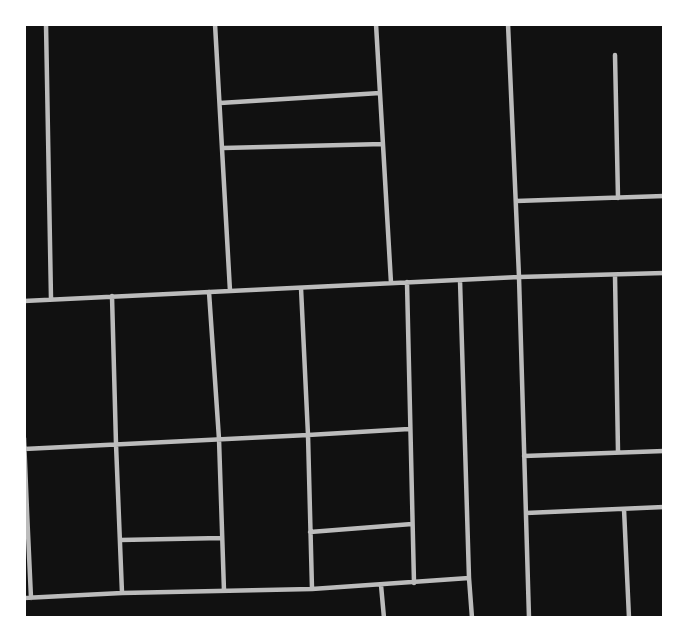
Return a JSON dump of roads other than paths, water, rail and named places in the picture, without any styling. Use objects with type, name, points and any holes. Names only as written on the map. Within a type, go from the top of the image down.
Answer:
[{"type":"lane","points":[[46,24],[51,299]]},
{"type":"lane","points":[[215,24],[230,291]]},
{"type":"lane","points":[[376,24],[391,283]]},
{"type":"lane","points":[[508,24],[519,277],[529,618]]},
{"type":"lane","points":[[615,55],[618,198]]},
{"type":"lane","points":[[220,103],[380,93]]},
{"type":"lane","points":[[222,148],[383,144]]},
{"type":"lane","points":[[516,201],[664,196]]},
{"type":"lane","points":[[24,301],[519,277],[664,273]]},
{"type":"lane","points":[[615,275],[618,452]]},
{"type":"lane","points":[[460,280],[472,618]]},
{"type":"lane","points":[[406,282],[414,583]]},
{"type":"lane","points":[[301,288],[312,589]]},
{"type":"lane","points":[[209,292],[219,439],[224,591]]},
{"type":"lane","points":[[112,296],[122,593]]},
{"type":"lane","points":[[24,448],[409,429]]},
{"type":"lane","points":[[24,438],[31,598]]},
{"type":"lane","points":[[524,456],[664,451]]},
{"type":"lane","points":[[526,513],[664,507]]},
{"type":"lane","points":[[624,509],[629,618]]},
{"type":"lane","points":[[310,532],[412,524]]},
{"type":"lane","points":[[120,540],[222,538]]},
{"type":"lane","points":[[24,598],[122,593],[312,589],[469,578]]},
{"type":"lane","points":[[381,585],[384,618]]}]
